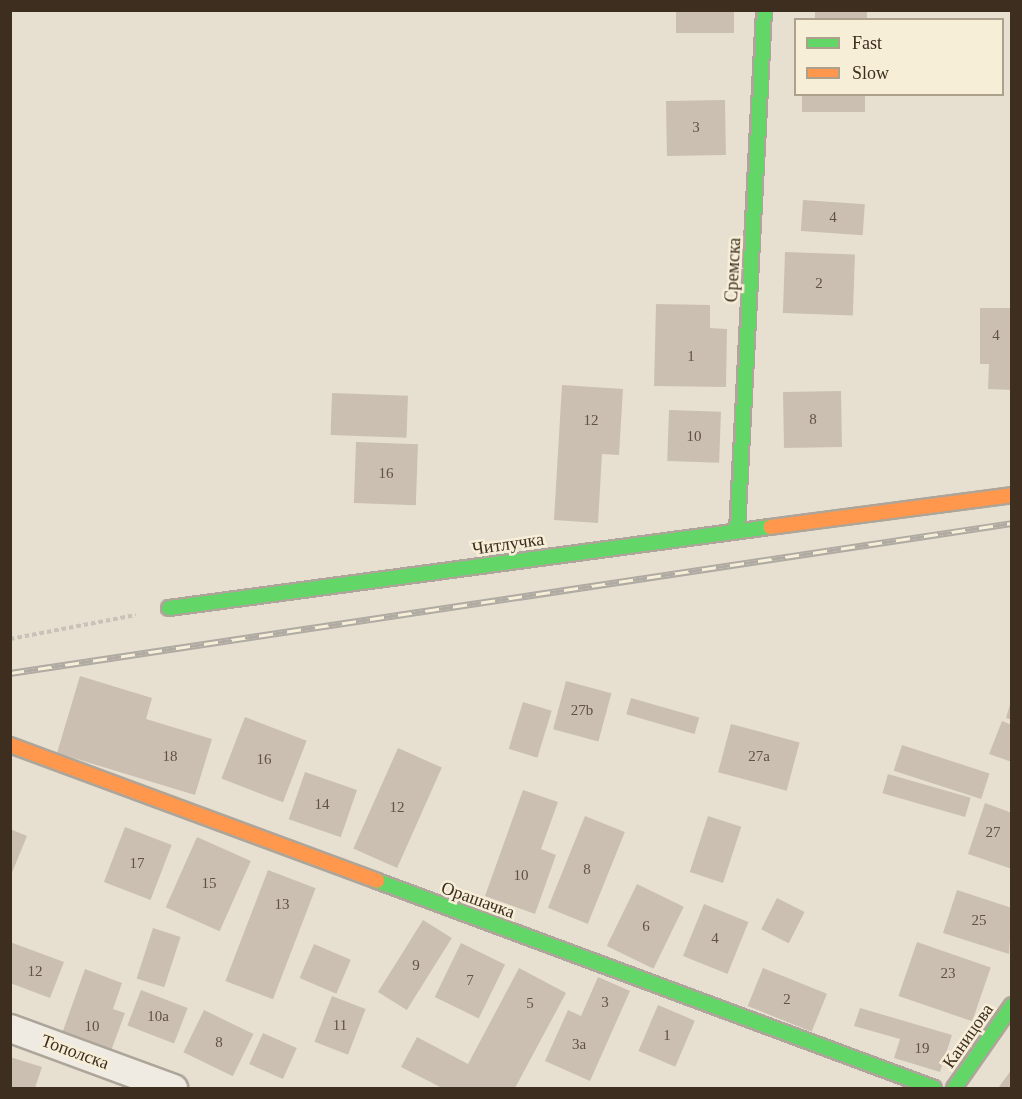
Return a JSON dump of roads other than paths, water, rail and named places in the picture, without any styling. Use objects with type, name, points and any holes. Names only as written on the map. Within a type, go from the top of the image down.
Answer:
[{"type":"street","name":"Сремска","points":[[737,531],[764,10]]},
{"type":"street","name":"Читлучка","points":[[169,608],[1011,495]]},
{"type":"street","name":"Орашачка","points":[[10,745],[934,1089]]},
{"type":"street","name":"Каницова","points":[[954,1089],[1011,1005]]},
{"type":"street","name":"Тополска","points":[[10,1028],[173,1089]]},
{"type":"railway","points":[[10,673],[1012,523]]}]
